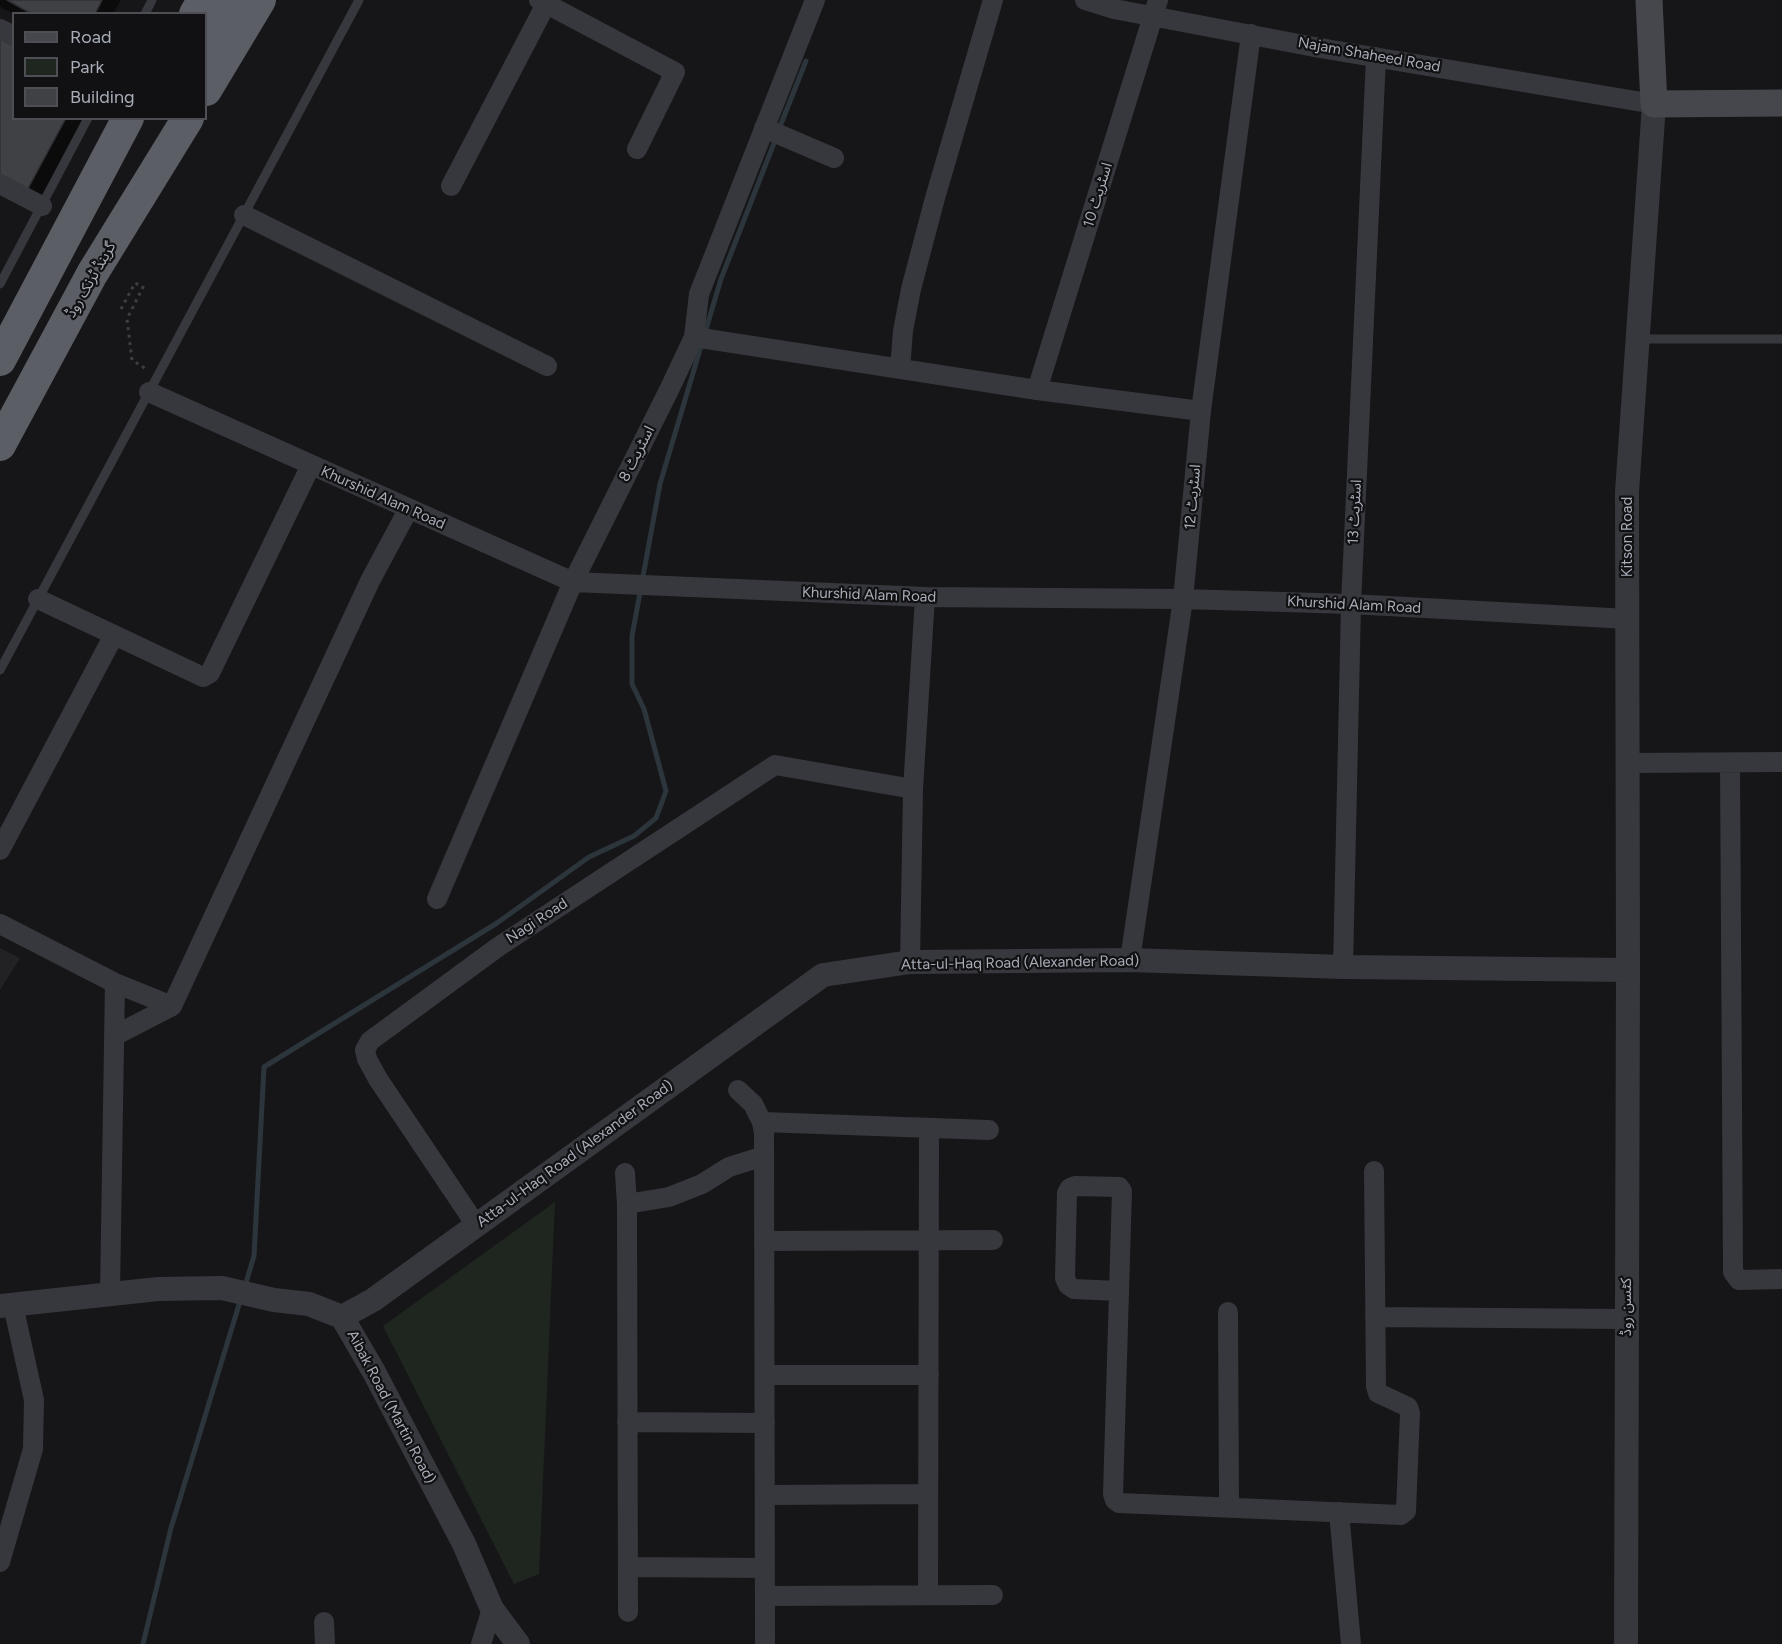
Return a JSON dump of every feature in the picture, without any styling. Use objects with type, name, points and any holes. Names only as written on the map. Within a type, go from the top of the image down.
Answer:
[{"type":"highway","points":[[207,48],[234,0]]},
{"type":"highway","points":[[207,88],[260,0]]},
{"type":"highway","points":[[0,360],[128,120]]},
{"type":"highway","points":[[92,274],[166,120]]},
{"type":"highway","name":"گرینڈ ٹرنک روڈ","points":[[0,445],[92,274],[187,120]]},
{"type":"main road","points":[[1649,0],[1654,104],[1782,103]]},
{"type":"street","name":"اسٹریٹ 8","points":[[437,899],[573,582],[669,390],[702,339],[699,294],[774,133],[815,0]]},
{"type":"street","points":[[900,369],[903,331],[911,289],[993,0]]},
{"type":"street","name":"Najam Shaheed Road","points":[[1085,0],[1114,9],[1156,8],[1251,34],[1320,48],[1654,104]]},
{"type":"street","points":[[451,186],[542,2],[675,72],[637,149]]},
{"type":"street","name":"اسٹریٹ 10","points":[[1037,390],[1156,8]]},
{"type":"street","name":"اسٹریٹ 12","points":[[1130,960],[1183,599],[1201,411],[1251,34]]},
{"type":"street","name":"اسٹریٹ 13","points":[[1343,967],[1351,604],[1376,57]]},
{"type":"street","name":"Kitson Road","points":[[1628,970],[1627,492],[1654,104]]},
{"type":"street","points":[[774,133],[834,158]]},
{"type":"street","points":[[0,184],[42,206]]},
{"type":"street","points":[[244,215],[547,366]]},
{"type":"street","points":[[702,339],[1037,390],[1201,411]]},
{"type":"street","name":"Khurshid Alam Road","points":[[154,384],[311,465],[573,582],[925,597],[1183,599],[1351,604],[1628,619]]},
{"type":"street","points":[[38,599],[203,677],[210,674],[311,465]]},
{"type":"street","points":[[114,1036],[172,1006],[370,581],[408,510]]},
{"type":"street","points":[[910,962],[913,789],[925,597]]},
{"type":"street","points":[[0,850],[114,635]]},
{"type":"street","points":[[1628,763],[1782,762]]},
{"type":"street","points":[[1730,763],[1732,1272],[1739,1280],[1782,1279]]},
{"type":"street","name":"Nagi Road","points":[[476,1225],[367,1059],[365,1050],[370,1041],[498,947],[776,765],[913,789]]},
{"type":"street","points":[[0,924],[115,983],[172,1006]]},
{"type":"street","name":"Atta-ul-Haq Road (Alexander Road)","points":[[342,1317],[373,1300],[823,975],[910,962],[1130,960],[1343,967],[1628,970]]},
{"type":"street","name":"کٹسن روڈ","points":[[1626,1644],[1628,970]]},
{"type":"street","points":[[110,1293],[115,983]]},
{"type":"street","points":[[738,1090],[753,1104],[762,1122],[764,1156],[765,1644]]},
{"type":"street","points":[[762,1122],[989,1130]]},
{"type":"street","points":[[928,1595],[929,1128]]},
{"type":"street","points":[[627,1204],[669,1197],[702,1184],[729,1167],[764,1156]]},
{"type":"street","points":[[1118,1291],[1074,1289],[1068,1285],[1065,1278],[1067,1193],[1070,1188],[1075,1186],[1119,1187],[1122,1191],[1113,1494],[1115,1500],[1119,1503],[1401,1515],[1406,1511],[1410,1413],[1408,1407],[1378,1393],[1376,1386],[1374,1171]]},
{"type":"street","points":[[625,1173],[628,1612]]},
{"type":"street","points":[[764,1241],[993,1240]]},
{"type":"street","name":"Aibak Road (Martin Road)","points":[[6,1306],[110,1293],[158,1289],[222,1288],[274,1300],[309,1304],[342,1317],[374,1372],[464,1544],[492,1609],[518,1644]]},
{"type":"street","points":[[0,1562],[33,1449],[34,1400],[6,1306]]},
{"type":"street","points":[[1228,1312],[1229,1507]]},
{"type":"street","points":[[1375,1317],[1627,1319]]},
{"type":"street","points":[[765,1375],[928,1375]]},
{"type":"street","points":[[627,1422],[765,1423]]},
{"type":"street","points":[[765,1495],[928,1494]]},
{"type":"street","points":[[1339,1512],[1351,1644]]},
{"type":"street","points":[[628,1567],[765,1568]]},
{"type":"street","points":[[765,1596],[993,1595]]},
{"type":"street","points":[[482,1644],[492,1609]]},
{"type":"street","points":[[324,1622],[325,1644]]},
{"type":"lane","points":[[0,670],[359,0]]},
{"type":"lane","points":[[0,284],[87,120]]},
{"type":"lane","points":[[1638,339],[1782,339]]},
{"type":"path","points":[[121,309],[135,283],[143,287],[127,319],[132,360],[154,384]]},
{"type":"shaded area","points":[[0,948],[20,958],[0,990]]},
{"type":"green space","points":[[555,1202],[539,1574],[514,1584],[383,1326]]},
{"type":"building","points":[[7,0],[102,0],[96,12],[28,12]]},
{"type":"building","points":[[0,37],[12,43],[12,120],[65,120],[26,192],[0,178]]},
{"type":"waterway","points":[[779,129],[806,61]]},
{"type":"waterway","points":[[245,1286],[254,1256],[264,1067],[497,923],[589,857],[634,836],[656,818],[666,791],[644,709],[632,684],[632,636],[660,484],[721,279],[776,138]]},
{"type":"waterway","points":[[143,1644],[171,1528],[241,1298]]}]
